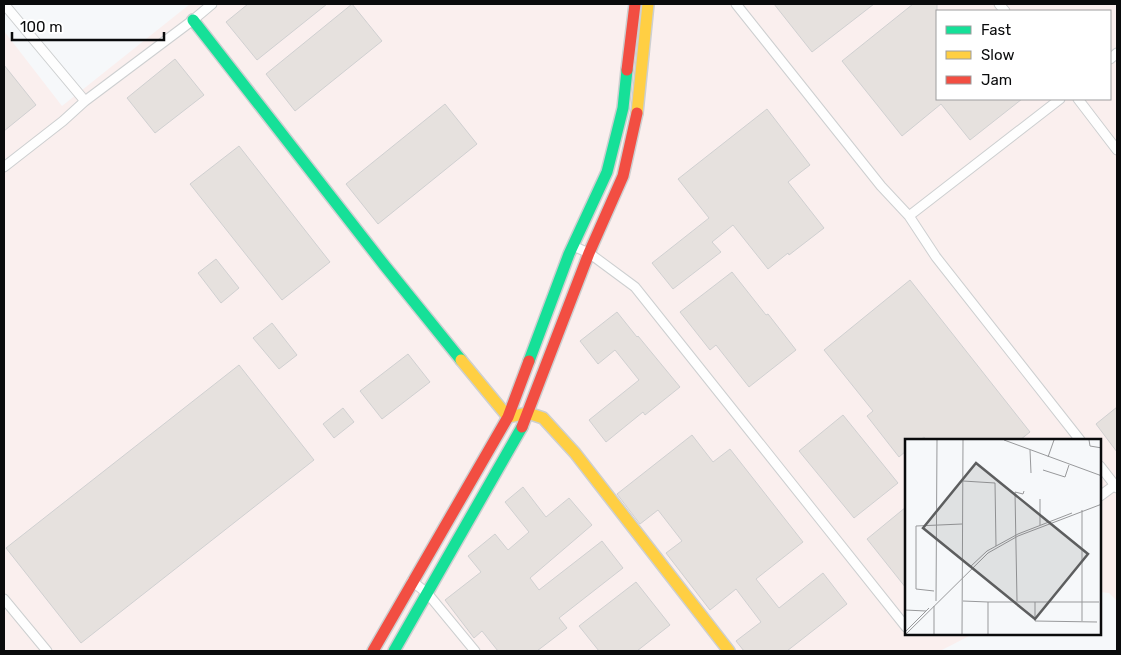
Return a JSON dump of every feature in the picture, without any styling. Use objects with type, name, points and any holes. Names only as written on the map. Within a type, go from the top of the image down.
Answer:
[{"type":"street","points":[[4,4],[85,101]]},
{"type":"street","points":[[4,167],[63,121],[85,101],[212,4]]},
{"type":"street","points":[[373,651],[508,417],[573,246],[607,172],[623,108],[635,4]]},
{"type":"street","points":[[394,651],[519,434],[589,253],[623,176],[637,117],[648,4]]},
{"type":"street","points":[[736,4],[881,186],[909,216],[936,257],[1079,439]]},
{"type":"street","points":[[193,20],[385,266],[508,417]]},
{"type":"street","points":[[909,216],[1059,100]]},
{"type":"street","points":[[1079,100],[1117,150]]},
{"type":"street","points":[[573,246],[589,253],[635,287],[905,626]]},
{"type":"street","points":[[508,417],[528,413],[543,418],[575,453],[729,651]]},
{"type":"street","points":[[1101,467],[1116,486],[1101,495]]},
{"type":"street","points":[[412,581],[428,594],[475,651]]},
{"type":"street","points":[[4,599],[47,651]]},
{"type":"shaded area","points":[[190,4],[1117,4],[1117,601],[1109,593],[1101,592],[1101,439],[905,439],[905,635],[971,635],[940,651],[4,651],[4,31],[62,106]]},
{"type":"building","points":[[248,4],[327,4],[257,60],[226,22]]},
{"type":"building","points":[[352,4],[382,41],[295,111],[266,74]]},
{"type":"building","points":[[774,4],[874,4],[812,52]]},
{"type":"building","points":[[913,4],[937,4],[936,100],[1021,100],[970,140],[941,104],[902,136],[842,61]]},
{"type":"building","points":[[175,59],[204,95],[155,133],[127,98]]},
{"type":"building","points":[[4,65],[36,105],[4,131]]},
{"type":"building","points":[[445,104],[477,144],[378,224],[346,184]]},
{"type":"building","points":[[767,109],[810,165],[788,182],[824,228],[768,269],[733,225],[712,242],[721,252],[673,289],[652,263],[709,218],[678,179]]},
{"type":"building","points":[[239,146],[330,262],[282,300],[190,184]]},
{"type":"building","points":[[216,259],[239,288],[221,303],[198,273]]},
{"type":"building","points":[[732,272],[796,350],[749,387],[716,345],[710,350],[680,312]]},
{"type":"building","points":[[910,280],[1030,432],[1021,439],[926,439],[924,437],[921,439],[905,439],[905,452],[899,457],[867,416],[873,411],[824,350]]},
{"type":"building","points":[[617,312],[680,387],[645,415],[643,412],[606,442],[589,420],[639,380],[615,350],[598,364],[580,341]]},
{"type":"building","points":[[272,323],[297,355],[279,369],[253,338]]},
{"type":"building","points":[[408,354],[430,382],[382,419],[360,391]]},
{"type":"building","points":[[239,365],[314,460],[81,643],[6,548]]},
{"type":"building","points":[[1117,407],[1117,452],[1096,424]]},
{"type":"building","points":[[343,408],[354,422],[334,438],[323,424]]},
{"type":"building","points":[[843,415],[898,483],[854,518],[799,451]]},
{"type":"building","points":[[692,435],[713,462],[730,449],[803,542],[756,579],[779,608],[823,573],[847,604],[787,651],[744,651],[736,641],[761,622],[736,589],[710,610],[666,553],[682,541],[658,510],[640,524],[617,494]]},
{"type":"building","points":[[523,487],[546,517],[569,498],[592,525],[530,578],[539,590],[602,541],[623,568],[559,618],[567,628],[537,651],[498,651],[482,631],[474,638],[445,600],[481,572],[468,556],[495,534],[508,550],[529,532],[505,502]]},
{"type":"building","points":[[905,508],[905,587],[867,539]]},
{"type":"building","points":[[636,582],[670,625],[637,651],[599,651],[579,626]]},
{"type":"traffic: fast","points":[[193,20],[461,360]]},
{"type":"traffic: fast","points":[[529,361],[569,254],[607,172],[623,108],[627,70]]},
{"type":"traffic: fast","points":[[394,651],[522,427]]},
{"type":"traffic: slow","points":[[637,113],[648,4]]},
{"type":"traffic: slow","points":[[461,360],[508,417],[528,413],[543,418],[575,453],[729,651]]},
{"type":"traffic: jam","points":[[627,70],[635,4]]},
{"type":"traffic: jam","points":[[522,427],[589,253],[623,176],[637,113]]},
{"type":"traffic: jam","points":[[373,651],[508,417],[529,361]]}]
